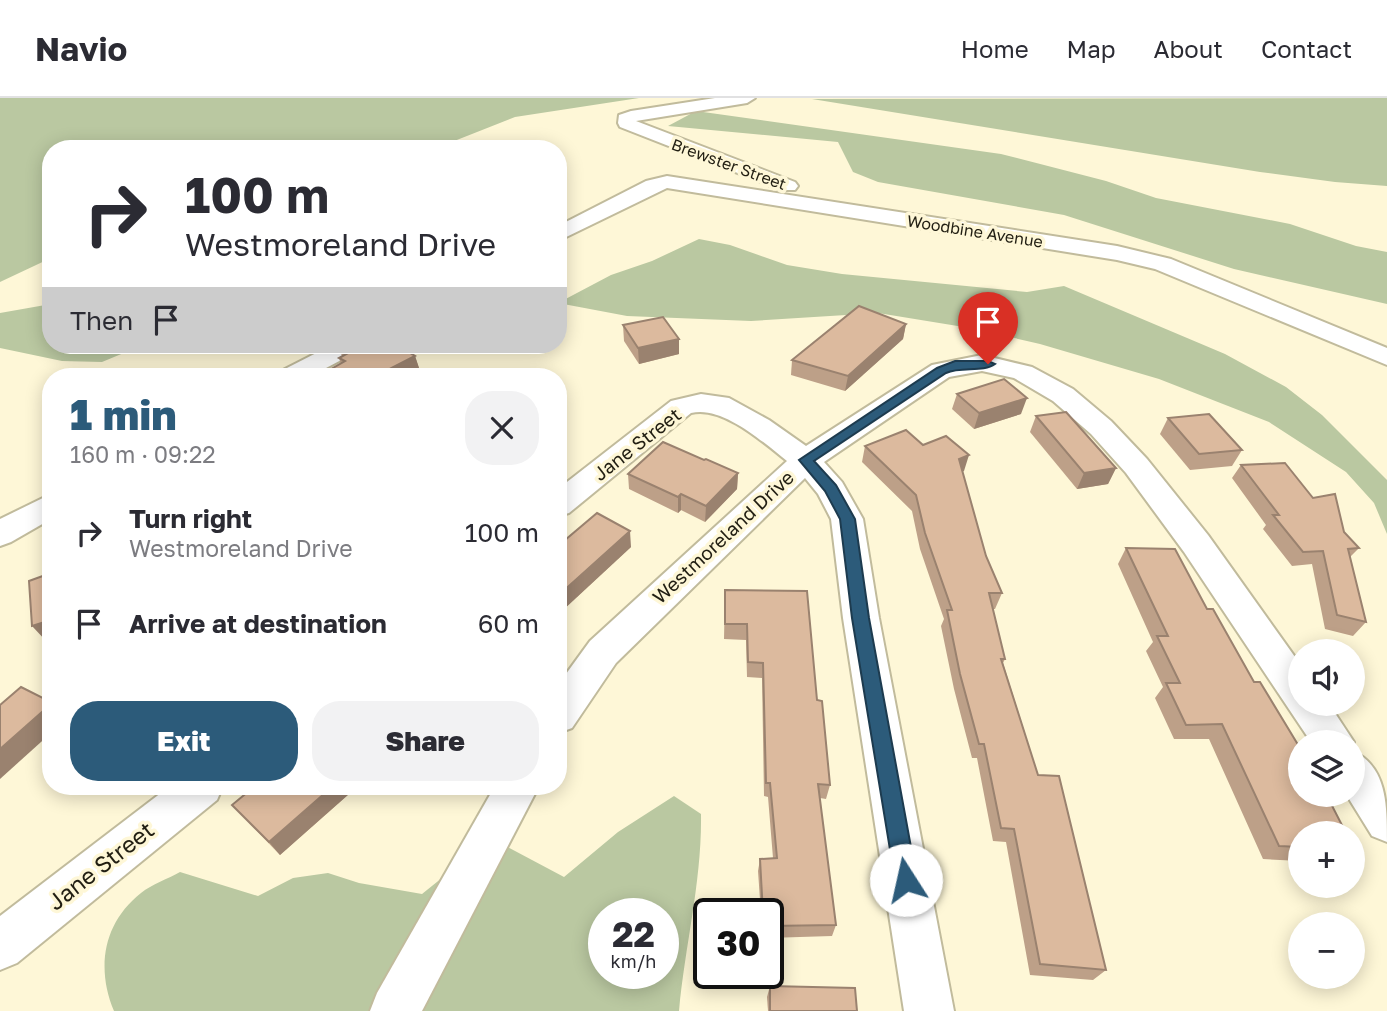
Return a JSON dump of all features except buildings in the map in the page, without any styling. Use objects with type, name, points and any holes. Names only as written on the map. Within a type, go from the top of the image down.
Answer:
[{"type":"street","name":"Brewster Street","points":[[747,98],[625,119],[626,123],[767,179],[807,192],[927,215],[959,229]]},
{"type":"street","name":"Woodbine Avenue","points":[[567,230],[653,185],[667,182],[1117,253],[1163,264],[1387,357]]},
{"type":"street","points":[[307,368],[334,354]]},
{"type":"street","name":"Westmoreland Drive","points":[[567,703],[603,652],[806,460],[955,364],[988,364],[1023,372],[1059,392],[1106,430],[1157,488],[1288,677]]},
{"type":"street","name":"Jane Street","points":[[567,498],[681,407],[701,402],[719,404],[759,426],[806,460],[831,489],[848,519],[861,618],[929,1011]]},
{"type":"street","points":[[0,534],[42,510]]},
{"type":"street","points":[[1365,788],[1387,821]]},
{"type":"street","name":"Jane Street","points":[[0,946],[191,795]]},
{"type":"street","points":[[396,1011],[514,795]]},
{"type":"green space","points":[[0,98],[639,98],[515,117],[457,140],[42,140],[42,262],[0,282]]},
{"type":"green space","points":[[1387,98],[1387,186],[1260,172],[812,99]]},
{"type":"green space","points":[[696,111],[1001,154],[1106,181],[1156,198],[1290,224],[1356,246],[1387,252],[1387,304],[1234,269],[1064,215],[878,182],[853,172],[838,142],[668,126]]},
{"type":"green space","points":[[699,239],[730,245],[787,265],[842,274],[1027,292],[1064,286],[1225,354],[1286,387],[1322,415],[1387,480],[1387,534],[1374,503],[1346,472],[1269,422],[1159,379],[1040,344],[976,329],[878,313],[751,321],[627,316],[567,305],[567,298],[611,275],[652,261]]},
{"type":"green space","points":[[42,306],[42,354],[121,354],[102,362],[62,361],[0,348],[0,313]]},
{"type":"green space","points":[[674,796],[701,814],[699,864],[679,1011],[114,1011],[108,995],[105,979],[106,947],[118,918],[141,893],[180,872],[258,896],[293,878],[328,873],[359,883],[422,894],[463,861],[504,845],[564,877],[618,832]]},
{"type":"route","points":[[906,880],[861,618],[848,519],[831,489],[806,460],[941,371],[955,364],[988,364]]}]
